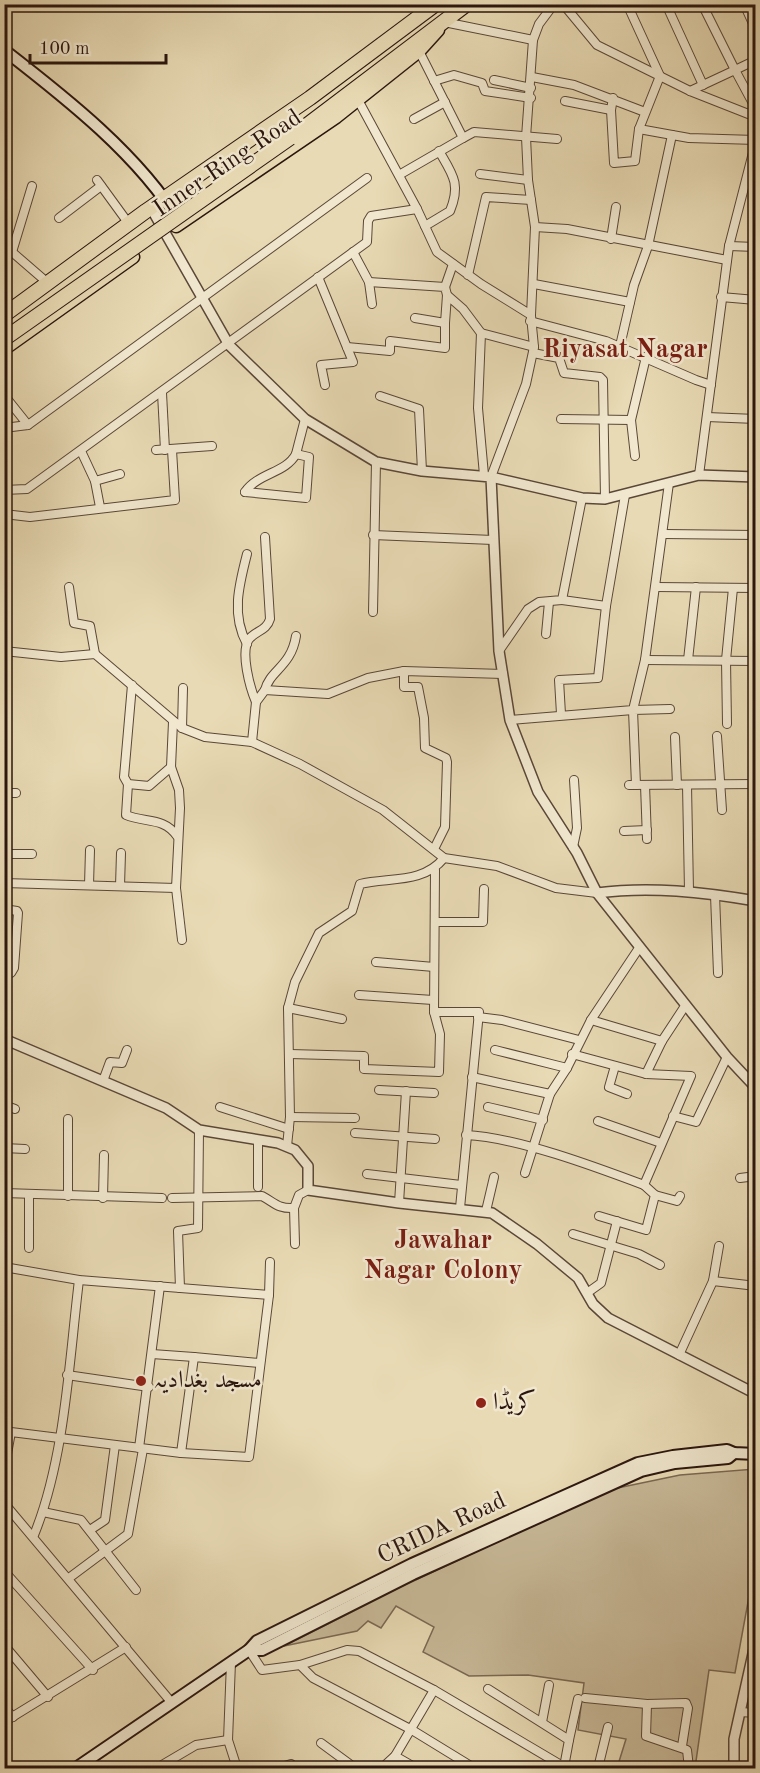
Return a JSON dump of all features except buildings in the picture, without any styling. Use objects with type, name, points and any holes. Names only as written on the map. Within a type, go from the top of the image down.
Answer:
[{"type":"highway","name":"Inner Ring Road","points":[[4,315],[151,208],[310,98],[436,4]]},
{"type":"highway","name":"Inner Ring Road","points":[[444,22],[467,4]]},
{"type":"highway","points":[[4,339],[290,138],[444,22]]},
{"type":"main road","name":"Inner Ring Road","points":[[4,349],[165,233],[358,100],[419,51],[444,22]]},
{"type":"main road","points":[[4,50],[97,126],[139,167],[166,198],[180,223]]},
{"type":"main road","name":"CRIDA Road","points":[[76,1768],[249,1650],[262,1650],[413,1574],[661,1463],[728,1458],[734,1454],[756,1454]]},
{"type":"street","points":[[487,476],[526,384],[534,350],[531,318],[535,227],[528,180],[526,138],[531,98],[532,40],[539,24],[554,4]]},
{"type":"street","points":[[563,4],[597,45],[690,91],[756,117]]},
{"type":"street","points":[[614,98],[611,110],[614,163],[635,161],[639,129],[660,76],[627,4]]},
{"type":"street","points":[[666,4],[703,85]]},
{"type":"street","points":[[702,4],[756,109]]},
{"type":"street","points":[[744,4],[756,30]]},
{"type":"street","points":[[444,22],[532,40]]},
{"type":"street","points":[[419,51],[462,138]]},
{"type":"street","points":[[690,91],[756,60]]},
{"type":"street","points":[[434,81],[454,75],[482,83],[485,91],[531,98]]},
{"type":"street","points":[[532,77],[574,85],[614,98],[645,112]]},
{"type":"street","points":[[494,80],[531,88]]},
{"type":"street","points":[[358,100],[426,226],[437,252],[531,318],[620,346],[696,381],[711,384]]},
{"type":"street","points":[[565,101],[611,110]]},
{"type":"street","points":[[414,119],[445,102]]},
{"type":"street","points":[[639,129],[672,135],[756,141],[726,260],[699,475]]},
{"type":"street","points":[[399,175],[474,132],[557,139]]},
{"type":"street","points":[[620,346],[630,302],[648,246],[672,135]]},
{"type":"street","points":[[426,226],[450,211],[456,185],[455,178],[439,151]]},
{"type":"street","points":[[480,174],[528,180]]},
{"type":"street","points":[[4,428],[28,425],[368,178]]},
{"type":"street","points":[[59,218],[99,183],[129,224]]},
{"type":"street","points":[[32,186],[8,251],[49,284]]},
{"type":"street","points":[[468,275],[486,197],[531,200]]},
{"type":"street","points":[[611,239],[616,207]]},
{"type":"street","points":[[151,208],[229,345],[305,419],[376,462],[422,471],[487,476],[582,498],[605,499],[699,475],[756,477]]},
{"type":"street","points":[[4,490],[27,489],[229,345],[318,276],[367,242],[368,221],[371,216],[417,209]]},
{"type":"street","points":[[535,227],[567,229],[726,260]]},
{"type":"street","points":[[729,246],[756,247]]},
{"type":"street","points":[[353,252],[369,282],[372,304]]},
{"type":"street","points":[[347,347],[390,351],[390,341],[445,348],[446,291],[453,264]]},
{"type":"street","points":[[318,276],[353,362],[321,365],[325,385]]},
{"type":"street","points":[[369,282],[446,291],[481,333],[559,358],[564,373],[600,377],[603,380],[601,418],[605,449],[605,499]]},
{"type":"street","points":[[534,284],[630,302]]},
{"type":"street","points":[[721,297],[756,300]]},
{"type":"street","points":[[414,318],[445,323]]},
{"type":"street","points":[[481,333],[478,408],[493,540],[499,651],[510,720],[538,792],[573,847],[597,893],[727,1058],[756,1088]]},
{"type":"street","points":[[635,456],[631,420],[646,357]]},
{"type":"street","points":[[4,514],[30,517],[175,500],[165,450],[162,393]]},
{"type":"street","points":[[4,395],[28,425]]},
{"type":"street","points":[[380,396],[420,411],[422,471]]},
{"type":"street","points":[[707,417],[756,419]]},
{"type":"street","points":[[296,454],[309,457],[306,498],[245,492],[256,481],[292,462],[305,419]]},
{"type":"street","points":[[561,419],[631,420]]},
{"type":"street","points":[[754,458],[756,444]]},
{"type":"street","points":[[165,450],[212,446]]},
{"type":"street","points":[[81,451],[95,481],[100,507]]},
{"type":"street","points":[[373,612],[376,462]]},
{"type":"street","points":[[95,481],[120,474]]},
{"type":"street","points":[[669,483],[664,534],[645,660],[633,710],[633,785],[756,784]]},
{"type":"street","points":[[561,714],[560,680],[598,678],[606,606],[625,495]]},
{"type":"street","points":[[562,600],[582,498]]},
{"type":"street","points":[[664,534],[756,535]]},
{"type":"street","points":[[374,535],[493,540]]},
{"type":"street","points":[[247,644],[254,634],[268,624],[270,619],[265,537]]},
{"type":"street","points":[[247,554],[239,577],[237,608],[241,634],[247,644],[249,687],[255,702],[252,742]]},
{"type":"street","points":[[69,587],[74,623],[90,626],[95,654],[182,728],[205,737],[252,742],[300,764],[382,810],[444,858],[497,866],[556,888],[597,893],[619,890],[689,891],[755,901],[754,970]]},
{"type":"street","points":[[656,587],[756,588]]},
{"type":"street","points":[[688,660],[696,587]]},
{"type":"street","points":[[728,724],[726,660],[733,588]]},
{"type":"street","points":[[499,651],[528,609],[539,602],[562,600],[606,606]]},
{"type":"street","points":[[546,634],[549,602]]},
{"type":"street","points":[[255,702],[266,690],[269,680],[288,661],[296,636]]},
{"type":"street","points":[[4,651],[61,657],[95,654]]},
{"type":"street","points":[[645,660],[756,661]]},
{"type":"street","points":[[266,690],[328,694],[368,678],[404,672],[503,674]]},
{"type":"street","points":[[404,672],[404,687],[418,687],[424,718],[425,748],[446,758],[447,762],[445,827],[435,849]]},
{"type":"street","points":[[132,685],[124,777],[128,784],[126,815],[160,822],[172,828],[177,836]]},
{"type":"street","points":[[182,728],[183,688]]},
{"type":"street","points":[[510,720],[561,714],[670,709]]},
{"type":"street","points":[[173,722],[171,767],[180,799],[176,888],[182,940]]},
{"type":"street","points":[[717,736],[722,810]]},
{"type":"street","points":[[675,737],[677,785]]},
{"type":"street","points":[[128,784],[149,786],[171,767]]},
{"type":"street","points":[[573,847],[577,828],[574,780]]},
{"type":"street","points":[[624,831],[647,834],[645,785]]},
{"type":"street","points":[[687,785],[689,891]]},
{"type":"street","points":[[4,793],[16,793]]},
{"type":"street","points":[[89,885],[90,850]]},
{"type":"street","points":[[120,886],[121,853]]},
{"type":"street","points":[[4,854],[32,854]]},
{"type":"street","points":[[290,1054],[364,1056],[364,1069],[439,1072],[440,1034],[433,1000],[435,870],[444,858]]},
{"type":"street","points":[[287,1146],[290,1117],[288,1008],[295,982],[317,937],[352,911],[358,886],[435,870]]},
{"type":"street","points":[[4,882],[176,888]]},
{"type":"street","points":[[435,922],[483,922],[484,889]]},
{"type":"street","points":[[715,895],[718,973]]},
{"type":"street","points":[[4,909],[17,910],[18,913],[14,968],[11,973],[4,973]]},
{"type":"street","points":[[525,1173],[550,1094],[567,1068],[591,1020],[639,948]]},
{"type":"street","points":[[376,962],[434,967]]},
{"type":"street","points":[[359,995],[433,1000]]},
{"type":"street","points":[[646,1074],[662,1041],[685,1006]]},
{"type":"street","points":[[288,1008],[342,1019]]},
{"type":"street","points":[[434,1012],[478,1012],[460,1208]]},
{"type":"street","points":[[478,1017],[501,1020],[579,1040]]},
{"type":"street","points":[[591,1020],[662,1041]]},
{"type":"street","points":[[4,1039],[166,1108],[199,1130],[287,1146],[305,1160],[308,1190]]},
{"type":"street","points":[[103,1081],[110,1062],[122,1063],[127,1050]]},
{"type":"street","points":[[495,1050],[567,1068]]},
{"type":"street","points":[[572,1054],[646,1074],[691,1076],[644,1185]]},
{"type":"street","points":[[673,1116],[696,1122],[727,1058]]},
{"type":"street","points":[[615,1066],[609,1087],[627,1094]]},
{"type":"street","points":[[472,1077],[550,1094]]},
{"type":"street","points":[[379,1090],[434,1093]]},
{"type":"street","points":[[399,1203],[406,1091]]},
{"type":"street","points":[[4,1105],[15,1109]]},
{"type":"street","points":[[220,1107],[289,1129]]},
{"type":"street","points":[[488,1107],[543,1120]]},
{"type":"street","points":[[290,1117],[355,1118]]},
{"type":"street","points":[[68,1196],[69,1119]]},
{"type":"street","points":[[598,1121],[661,1143]]},
{"type":"street","points":[[180,1288],[178,1231],[198,1230],[199,1130]]},
{"type":"street","points":[[355,1133],[435,1139]]},
{"type":"street","points":[[466,1135],[486,1136],[533,1148],[644,1185],[655,1195],[677,1201],[680,1196]]},
{"type":"street","points":[[258,1141],[258,1187]]},
{"type":"street","points":[[4,1148],[25,1149]]},
{"type":"street","points":[[103,1198],[104,1155]]},
{"type":"street","points":[[367,1174],[461,1185]]},
{"type":"street","points":[[740,1178],[756,1176]]},
{"type":"street","points":[[486,1211],[494,1177]]},
{"type":"street","points":[[295,1244],[294,1208],[299,1195],[308,1190],[399,1203],[486,1211],[537,1244],[578,1278],[593,1304],[608,1318],[756,1394]]},
{"type":"street","points":[[4,1193],[103,1198],[162,1198]]},
{"type":"street","points":[[29,1195],[29,1248]]},
{"type":"street","points":[[598,1216],[646,1230],[655,1195]]},
{"type":"street","points":[[171,1198],[262,1196],[276,1207],[294,1208]]},
{"type":"street","points":[[588,1293],[601,1283],[617,1221]]},
{"type":"street","points":[[573,1234],[639,1254],[660,1265]]},
{"type":"street","points":[[679,1355],[712,1281],[718,1246]]},
{"type":"street","points":[[4,1470],[11,1432],[141,1449],[249,1457],[269,1295],[270,1262]]},
{"type":"street","points":[[4,1268],[79,1280],[269,1295]]},
{"type":"street","points":[[34,1535],[44,1512],[58,1438],[79,1280]]},
{"type":"street","points":[[712,1281],[756,1286]]},
{"type":"street","points":[[69,1578],[124,1539],[130,1529],[160,1286]]},
{"type":"street","points":[[152,1354],[259,1363]]},
{"type":"street","points":[[181,1453],[194,1357]]},
{"type":"street","points":[[67,1375],[148,1387]]},
{"type":"street","points":[[90,1530],[105,1521],[115,1445]]},
{"type":"street","points":[[4,1503],[34,1535],[172,1703]]},
{"type":"street","points":[[44,1512],[78,1518],[90,1530],[104,1552],[136,1590]]},
{"type":"street","points":[[4,1571],[93,1670]]},
{"type":"street","points":[[734,1768],[734,1739],[756,1640]]},
{"type":"street","points":[[4,1645],[48,1697]]},
{"type":"street","points":[[4,1722],[93,1670],[126,1647]]},
{"type":"street","points":[[249,1650],[264,1671],[300,1665],[353,1649],[434,1690],[565,1768],[569,1740],[582,1698],[688,1705],[682,1746]]},
{"type":"street","points":[[231,1662],[228,1740],[237,1768]]},
{"type":"street","points":[[300,1665],[314,1678],[412,1730],[474,1768]]},
{"type":"street","points":[[745,1683],[756,1685]]},
{"type":"street","points":[[542,1722],[549,1685]]},
{"type":"street","points":[[488,1689],[569,1740]]},
{"type":"street","points":[[382,1768],[395,1756],[434,1690]]},
{"type":"street","points":[[647,1704],[646,1736],[682,1746],[687,1750],[689,1768]]},
{"type":"street","points":[[4,1707],[13,1717]]},
{"type":"street","points":[[740,1712],[756,1713]]},
{"type":"street","points":[[597,1768],[608,1727]]},
{"type":"street","points":[[157,1768],[196,1745],[228,1740]]},
{"type":"street","points":[[321,1743],[355,1768]]},
{"type":"street","points":[[395,1756],[416,1768]]},
{"type":"street","points":[[278,1768],[291,1764],[296,1768]]},
{"type":"shaded area","points":[[755,1469],[755,1564],[735,1673],[709,1670],[695,1768],[617,1768],[626,1739],[578,1730],[584,1683],[528,1675],[469,1676],[423,1652],[434,1627],[396,1606],[381,1628],[368,1621],[357,1631],[284,1646],[407,1584],[608,1490],[680,1475]]},
{"type":"place","name":"مسجد بغدادیہ","points":[[141,1381]]},
{"type":"place","name":"کریڈا","points":[[481,1403]]},
{"type":"district","name":"Riyasat Nagar","points":[[625,350]]},
{"type":"district","name":"Jawahar Nagar Colony","points":[[443,1256]]}]
